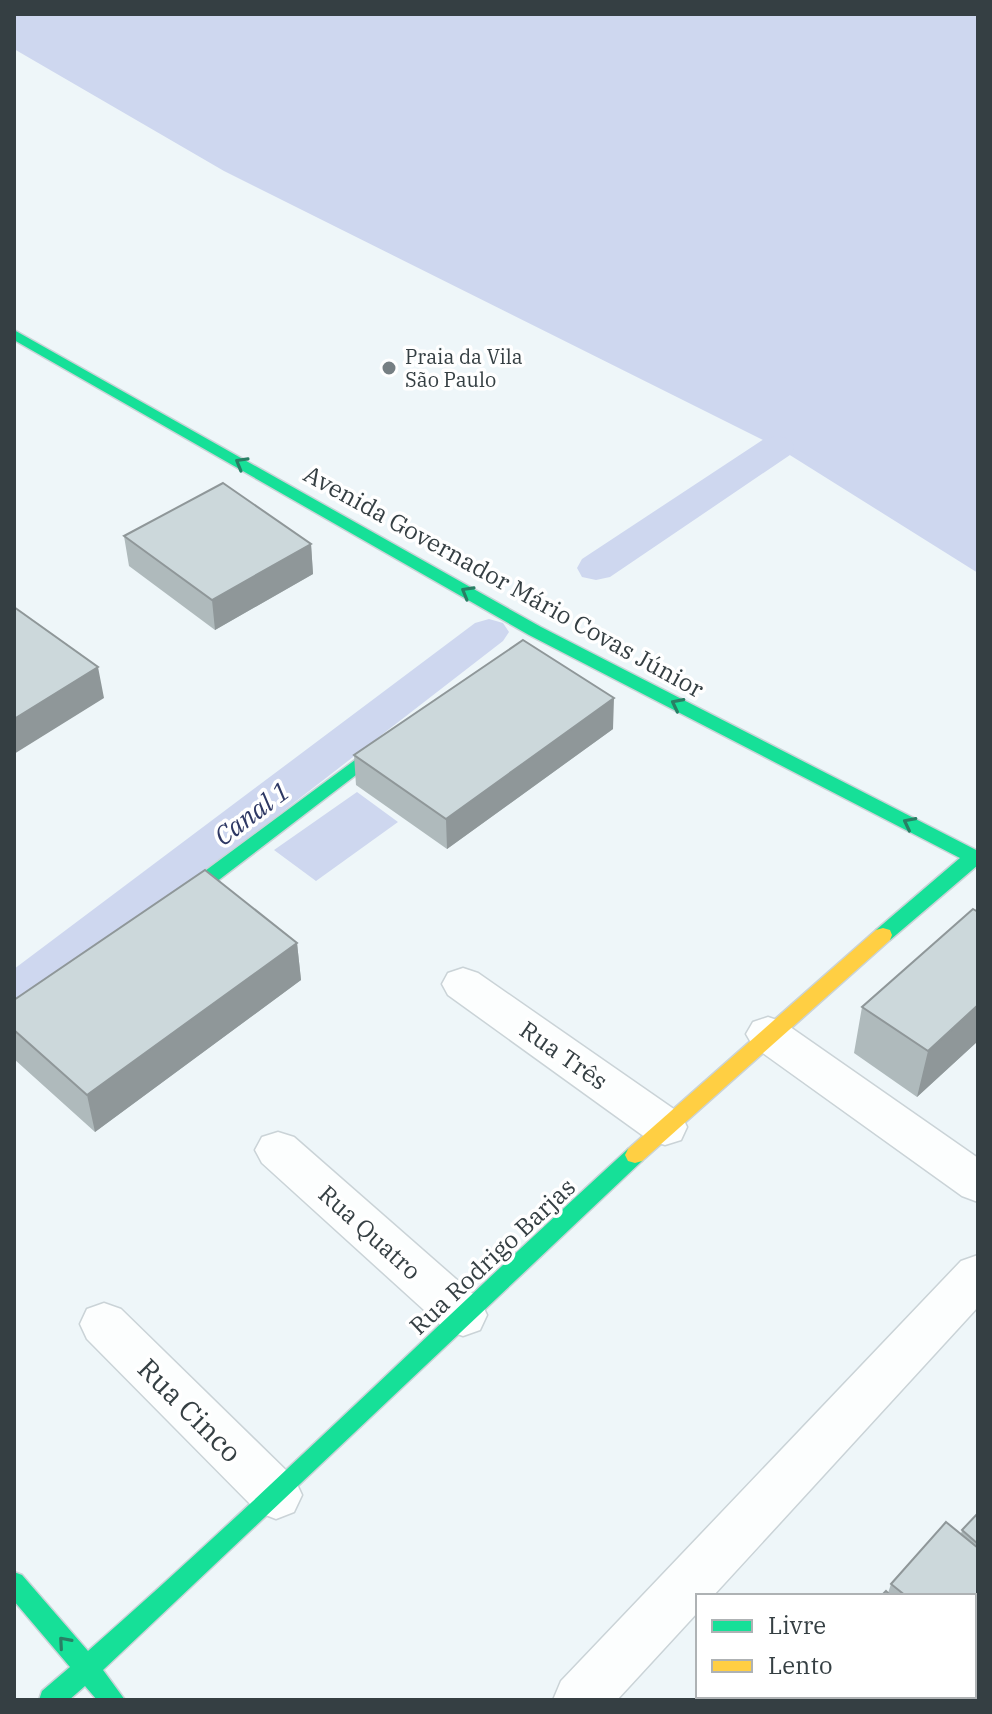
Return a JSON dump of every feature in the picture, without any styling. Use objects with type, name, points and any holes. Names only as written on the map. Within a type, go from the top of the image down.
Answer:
[{"type":"street","name":"Avenida Governador Mário Covas Júnior","points":[[14,334],[528,635],[976,858]]},
{"type":"street","points":[[154,919],[420,717]]},
{"type":"street","name":"Rua Rodrigo Barjas","points":[[51,1700],[187,1582],[463,1315],[665,1127],[768,1034],[976,858]]},
{"type":"street","name":"Rua Três","points":[[463,984],[665,1127]]},
{"type":"street","points":[[768,1034],[978,1183]]},
{"type":"street","name":"Rua Quatro","points":[[278,1150],[463,1315]]},
{"type":"street","points":[[580,1700],[978,1275]]},
{"type":"street","name":"Rua Cinco","points":[[104,1324],[276,1495]]},
{"type":"street","points":[[14,1583],[113,1700]]},
{"type":"water","points":[[14,14],[978,14],[978,573],[777,447],[224,171],[14,49]]},
{"type":"water","points":[[357,792],[398,822],[316,881],[274,850]]},
{"type":"building","points":[[223,483],[311,544],[212,600],[124,536]]},
{"type":"building","points":[[14,607],[98,667],[14,719]]},
{"type":"building","points":[[523,640],[614,698],[446,819],[354,755]]},
{"type":"building","points":[[205,870],[297,943],[87,1095],[14,1030],[14,1000]]},
{"type":"building","points":[[973,909],[978,912],[978,1005],[928,1051],[862,1007]]},
{"type":"building","points":[[978,1513],[978,1544],[962,1530]]},
{"type":"building","points":[[946,1522],[978,1548],[978,1657],[976,1594],[904,1594],[891,1584]]},
{"type":"building","points":[[976,1666],[978,1668],[978,1700],[922,1698],[976,1698]]},
{"type":"building","points":[[914,1698],[917,1700],[795,1700]]},
{"type":"waterway","name":"Canal 1","points":[[596,568],[777,447]]},
{"type":"waterway","name":"Canal 1","points":[[14,994],[489,632]]},
{"type":"traffic: fast","points":[[14,334],[535,631],[978,859]]},
{"type":"traffic: fast","points":[[166,910],[401,732]]},
{"type":"traffic: fast","points":[[883,935],[974,856]]},
{"type":"traffic: fast","points":[[51,1700],[272,1498],[635,1155]]},
{"type":"traffic: fast","points":[[14,1583],[113,1700]]},
{"type":"traffic: slow","points":[[635,1155],[883,935]]},
{"type":"place","name":"Praia da Vila São Paulo","points":[[389,368]]}]
